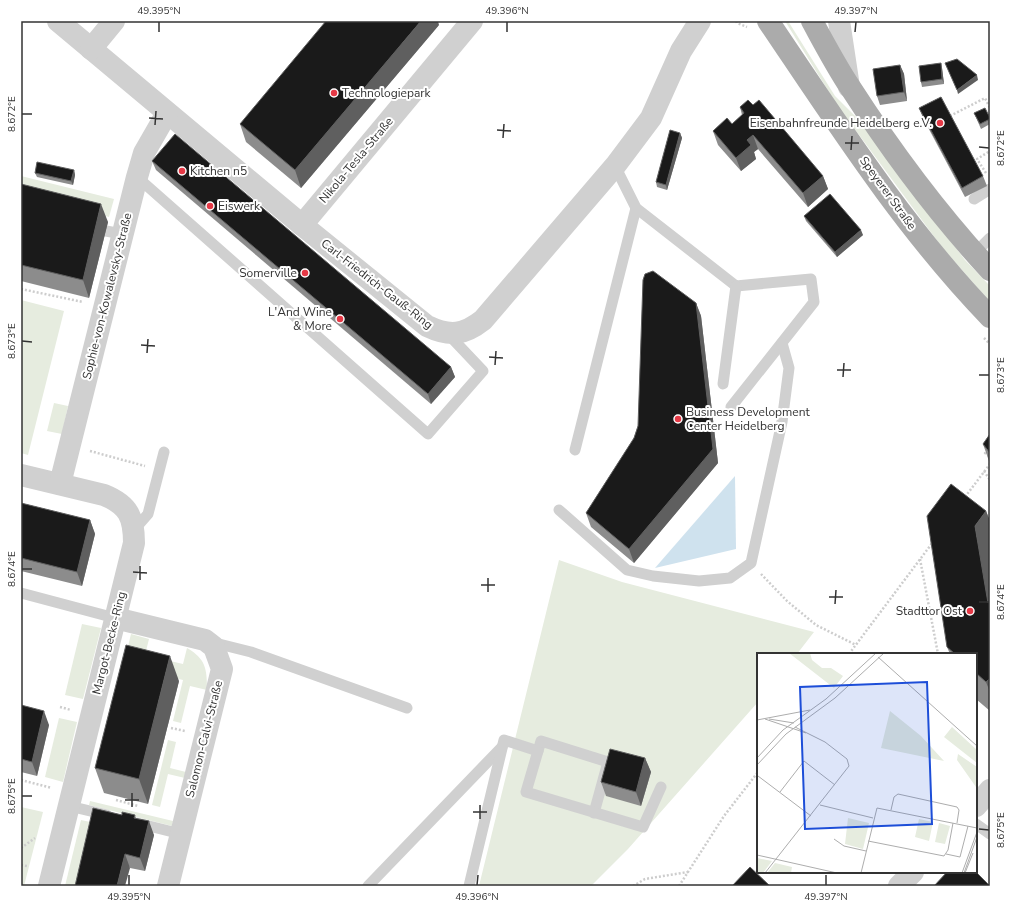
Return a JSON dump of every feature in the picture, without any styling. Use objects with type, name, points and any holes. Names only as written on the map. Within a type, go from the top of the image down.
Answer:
[{"type":"main road","name":"Speyerer Straße","points":[[768,21],[826,108],[925,244],[959,286],[990,317]]},
{"type":"main road","points":[[812,21],[849,86],[916,180],[974,254],[990,270]]},
{"type":"street","name":"Carl-Friedrich-Gauß-Ring","points":[[58,21],[302,225],[428,326],[438,331],[448,333],[462,332],[471,329],[483,320],[615,166],[651,118],[681,51],[700,21]]},
{"type":"street","points":[[90,49],[114,21]]},
{"type":"street","name":"Nikola-Tesla-Straße","points":[[302,225],[472,21]]},
{"type":"street","name":"Carl-Friedrich-Gauß-Ring","points":[[681,51],[687,21]]},
{"type":"street","name":"Carl-Friedrich-Gauß-Ring","points":[[681,51],[715,21]]},
{"type":"street","points":[[839,21],[849,86]]},
{"type":"street","name":"Sophie-von-Kowalevsky-Straße","points":[[60,484],[105,307],[114,232],[137,177],[144,153],[167,113]]},
{"type":"street","name":"Margot-Becke-Ring","points":[[21,474],[104,495],[116,500],[124,507],[131,517],[134,530],[134,543],[49,886]]},
{"type":"street","points":[[115,618],[205,640]]},
{"type":"street","name":"Salomon-Calvi-Straße","points":[[168,886],[222,669],[214,647],[205,640]]},
{"type":"street","points":[[977,805],[990,790]]},
{"type":"street","points":[[899,886],[912,873]]},
{"type":"lane","points":[[615,166],[636,208],[736,286],[811,279],[814,302],[731,407]]},
{"type":"lane","points":[[137,177],[428,434],[483,371],[448,333]]},
{"type":"lane","points":[[974,199],[990,189]]},
{"type":"lane","points":[[575,450],[636,208]]},
{"type":"lane","points":[[974,254],[990,238]]},
{"type":"lane","points":[[723,384],[736,286]]},
{"type":"lane","points":[[559,510],[627,570],[653,576],[699,581],[730,578],[751,563],[782,422],[789,368],[782,343]]},
{"type":"lane","points":[[134,530],[148,514],[164,452]]},
{"type":"lane","points":[[21,593],[115,618]]},
{"type":"lane","points":[[205,640],[251,652],[407,708]]},
{"type":"lane","points":[[469,886],[504,740],[538,751]]},
{"type":"lane","points":[[594,813],[608,762],[541,741],[526,792],[594,813],[643,827],[661,787]]},
{"type":"lane","points":[[368,886],[502,747]]},
{"type":"lane","points":[[71,800],[119,819],[181,834]]},
{"type":"lane","points":[[977,825],[990,834]]},
{"type":"path","points":[[950,116],[985,98],[990,108]]},
{"type":"path","points":[[987,175],[978,158],[990,151]]},
{"type":"path","points":[[25,290],[26,282]]},
{"type":"path","points":[[21,289],[105,307]]},
{"type":"path","points":[[70,445],[159,470]]},
{"type":"path","points":[[990,446],[985,454],[990,457]]},
{"type":"path","points":[[962,503],[990,464]]},
{"type":"path","points":[[984,471],[990,480]]},
{"type":"path","points":[[850,653],[934,540]]},
{"type":"path","points":[[920,559],[938,653]]},
{"type":"path","points":[[751,563],[788,601],[816,625],[856,645]]},
{"type":"path","points":[[679,886],[724,816],[757,773]]},
{"type":"path","points":[[21,780],[71,800]]},
{"type":"path","points":[[110,799],[140,806]]},
{"type":"path","points":[[21,848],[35,838]]},
{"type":"path","points":[[21,865],[27,866]]},
{"type":"path","points":[[633,886],[645,879],[688,872]]},
{"type":"shaded area","points":[[785,21],[788,21],[835,96],[860,121],[965,260],[990,286],[990,302],[941,246],[837,105]]},
{"type":"shaded area","points":[[21,176],[114,199],[109,217],[21,195]]},
{"type":"shaded area","points":[[21,300],[64,311],[28,455],[21,453]]},
{"type":"shaded area","points":[[54,403],[68,406],[62,434],[47,431]]},
{"type":"shaded area","points":[[559,560],[622,582],[814,632],[798,653],[757,653],[757,703],[628,849],[591,886],[479,886]]},
{"type":"shaded area","points":[[82,624],[101,628],[83,699],[65,695]]},
{"type":"shaded area","points":[[131,634],[149,639],[145,655],[183,664],[187,648],[202,661],[206,670],[207,690],[190,686],[181,723],[173,721],[183,680],[134,668],[119,683]]},
{"type":"shaded area","points":[[59,718],[77,722],[63,782],[45,777]]},
{"type":"shaded area","points":[[168,740],[176,742],[170,768],[186,772],[185,778],[168,774],[160,807],[152,805]]},
{"type":"shaded area","points":[[90,801],[173,821],[172,826],[89,805]]},
{"type":"shaded area","points":[[21,807],[43,812],[24,886],[21,886]]},
{"type":"shaded area","points":[[81,820],[95,823],[79,886],[65,886]]},
{"type":"water","points":[[735,476],[736,549],[655,568]]},
{"type":"building","name":"Technologiepark","points":[[326,21],[421,21],[295,170],[240,124]]},
{"type":"building","points":[[957,59],[977,75],[957,90],[945,63]]},
{"type":"building","points":[[941,63],[942,79],[921,82],[919,66]]},
{"type":"building","points":[[900,65],[904,92],[877,96],[873,69]]},
{"type":"building","points":[[941,97],[983,176],[962,188],[919,108]]},
{"type":"building","points":[[748,100],[753,105],[759,100],[823,176],[803,193],[753,135],[747,140],[751,145],[736,158],[713,131],[727,118],[732,124],[744,113],[740,107]]},
{"type":"building","points":[[985,108],[990,119],[980,124],[974,113]]},
{"type":"building","points":[[670,130],[680,133],[666,185],[656,182]]},
{"type":"building","name":"Somerville","points":[[175,134],[451,367],[428,394],[152,161]]},
{"type":"building","points":[[37,162],[74,170],[71,181],[35,173]]},
{"type":"building","points":[[21,184],[101,204],[83,280],[21,265]]},
{"type":"building","points":[[830,194],[861,230],[835,252],[804,216]]},
{"type":"building","name":"Business Development Center Heidelberg","points":[[653,271],[696,303],[713,449],[629,549],[586,513],[634,438],[638,426],[643,280],[645,274]]},
{"type":"building","points":[[990,434],[990,453],[983,444]]},
{"type":"building","name":"Stadttor Ost","points":[[951,484],[986,511],[975,526],[988,603],[990,601],[990,678],[986,682],[977,674],[977,653],[954,653],[947,647],[927,516]]},
{"type":"building","points":[[21,503],[90,520],[77,572],[21,558]]},
{"type":"building","points":[[126,645],[170,656],[139,779],[95,768]]},
{"type":"building","points":[[21,705],[44,711],[32,762],[21,759]]},
{"type":"building","points":[[610,749],[645,758],[636,792],[601,782]]},
{"type":"building","points":[[93,808],[122,815],[122,812],[135,815],[134,818],[149,821],[140,858],[125,854],[117,886],[75,886]]},
{"type":"building","points":[[750,867],[770,886],[732,886]]},
{"type":"building","points":[[946,873],[977,873],[990,886],[934,886]]},
{"type":"place","name":"Technologiepark","points":[[334,93]]},
{"type":"place","name":"Eisenbahnfreunde Heidelberg e.V.","points":[[940,123]]},
{"type":"place","name":"Kitchen n5","points":[[182,171]]},
{"type":"place","name":"Eiswerk","points":[[210,206]]},
{"type":"place","name":"Somerville","points":[[305,273]]},
{"type":"place","name":"L'And Wine & More","points":[[340,319]]},
{"type":"place","name":"Business Development Center Heidelberg","points":[[678,419]]},
{"type":"place","name":"Stadttor Ost","points":[[970,611]]}]
